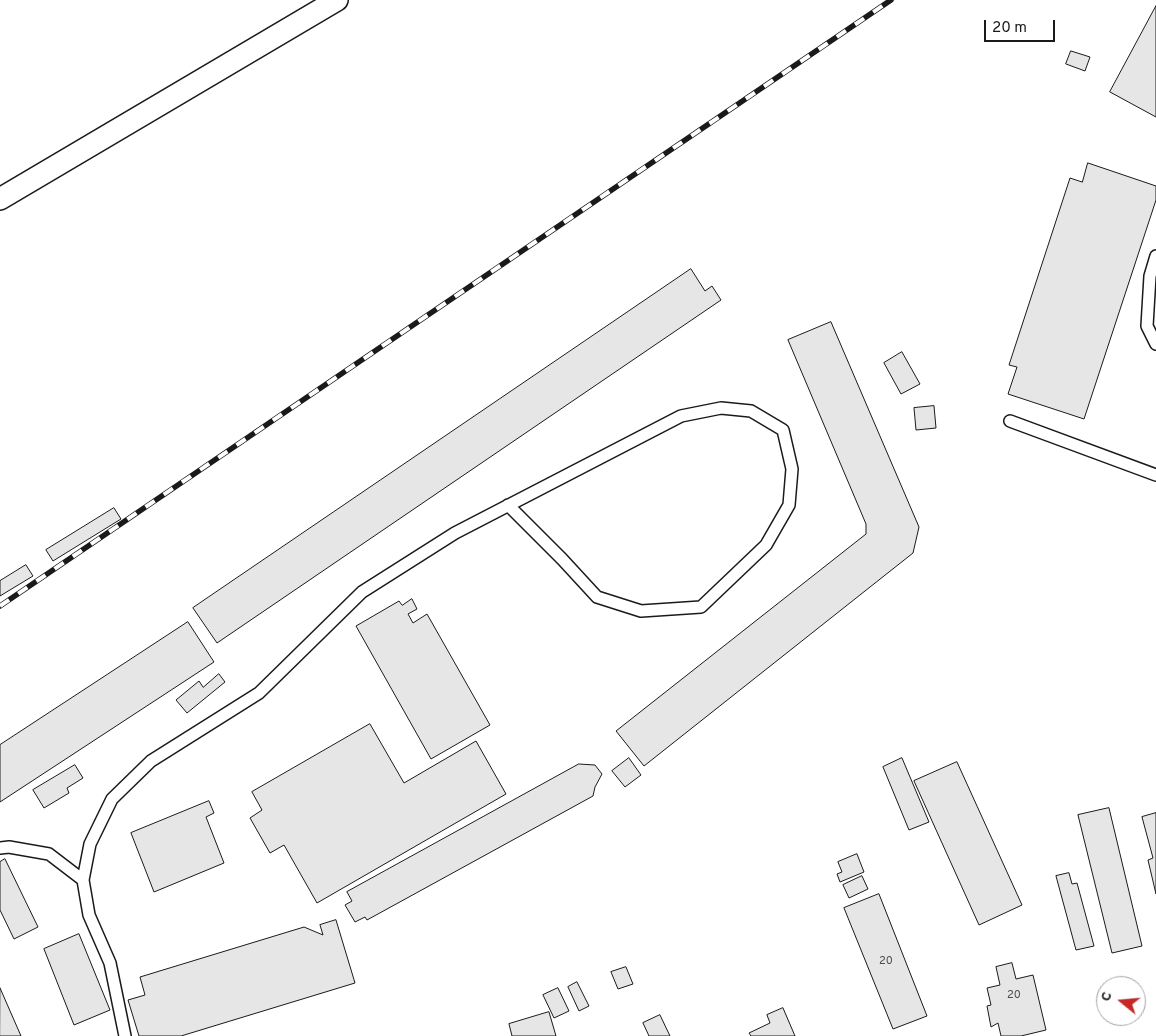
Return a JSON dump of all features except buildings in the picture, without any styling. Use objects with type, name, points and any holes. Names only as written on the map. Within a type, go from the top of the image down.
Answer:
[{"type":"street","points":[[0,200],[336,0]]},
{"type":"lane","points":[[1156,256],[1150,276],[1146,326],[1156,344]]},
{"type":"lane","points":[[125,1036],[110,963],[89,914],[83,880],[90,844],[112,799],[151,761],[259,693],[362,592],[455,533],[508,505],[681,416],[721,408],[751,411],[783,430],[792,469],[789,505],[766,545],[701,607],[641,611],[597,598],[562,559],[508,505]]},
{"type":"lane","points":[[1010,421],[1156,476]]},
{"type":"lane","points":[[0,848],[9,847],[49,854],[83,880]]},
{"type":"railway","points":[[0,606],[891,0]]}]
